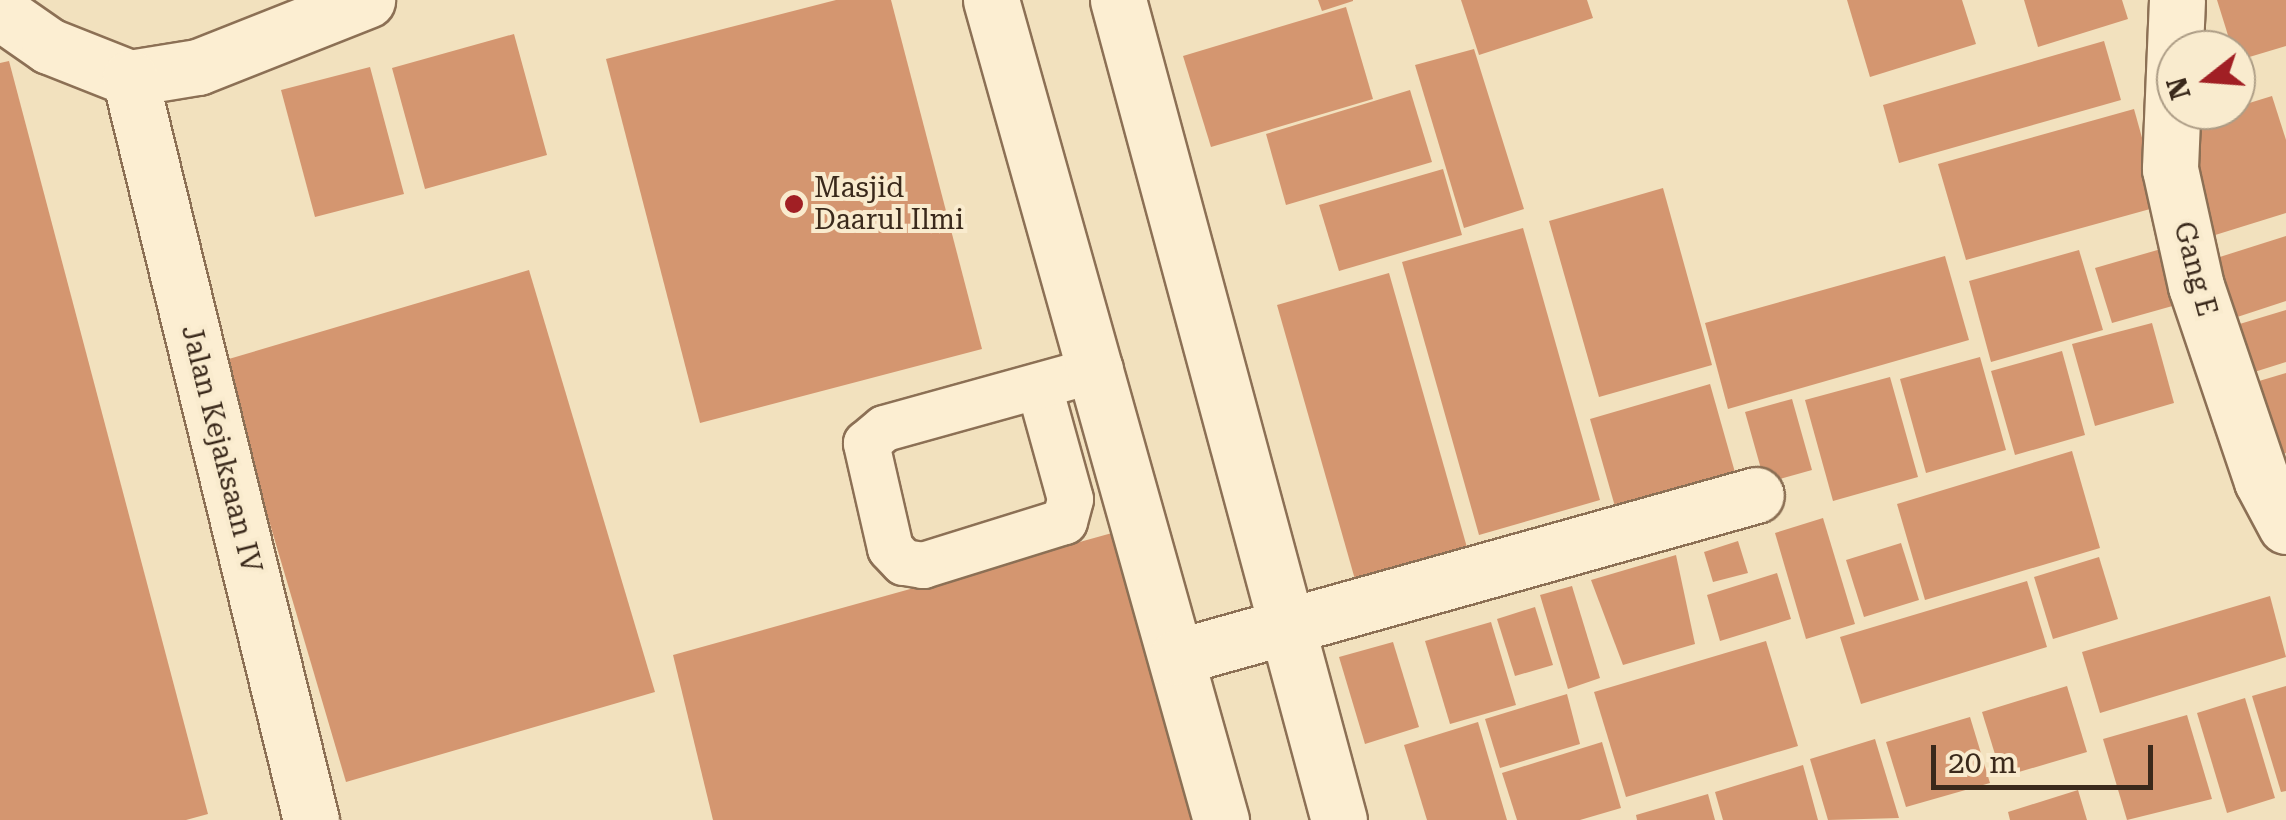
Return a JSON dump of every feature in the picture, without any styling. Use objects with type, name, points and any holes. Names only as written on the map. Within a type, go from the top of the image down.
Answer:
[{"type":"street","points":[[0,12],[50,46],[130,78],[198,67],[368,0]]},
{"type":"street","points":[[991,0],[1100,368],[1221,820]]},
{"type":"street","points":[[1118,0],[1339,820]]},
{"type":"street","name":"Gang E","points":[[2177,0],[2170,170],[2196,286],[2262,482],[2286,526]]},
{"type":"street","name":"Jalan Kejaksaan IV","points":[[130,78],[311,820]]},
{"type":"street","points":[[1177,656],[1756,495]]},
{"type":"lane","points":[[1040,387],[1070,500],[1064,520],[923,565],[903,562],[890,548],[866,443],[884,428],[1100,368]]},
{"type":"building","name":"Masjid Daarul Ilmi","points":[[836,0],[891,0],[982,349],[700,423],[606,59]]},
{"type":"building","points":[[1318,0],[1353,0],[1353,1],[1322,11]]},
{"type":"building","points":[[1461,0],[1587,0],[1593,18],[1479,55]]},
{"type":"building","points":[[1847,0],[1962,0],[1976,44],[1870,77]]},
{"type":"building","points":[[2024,0],[2122,0],[2128,19],[2038,47]]},
{"type":"building","points":[[2217,0],[2286,0],[2286,46],[2256,55],[2256,30],[2226,30]]},
{"type":"building","points":[[1346,7],[1373,99],[1211,147],[1183,56]]},
{"type":"building","points":[[514,34],[547,155],[425,189],[392,68]]},
{"type":"building","points":[[2104,41],[2121,100],[1899,163],[1883,105]]},
{"type":"building","points":[[1474,49],[1524,209],[1464,228],[1415,65]]},
{"type":"building","points":[[9,61],[208,814],[186,820],[0,820],[0,63]]},
{"type":"building","points":[[370,67],[404,194],[315,217],[281,90]]},
{"type":"building","points":[[1410,90],[1432,162],[1286,205],[1266,134]]},
{"type":"building","points":[[2272,96],[2286,140],[2286,213],[2212,236],[2180,130],[2256,130],[2256,101]]},
{"type":"building","points":[[2134,109],[2161,206],[1966,260],[1938,164]]},
{"type":"building","points":[[1443,169],[1462,235],[1339,271],[1319,205]]},
{"type":"building","points":[[1663,188],[1712,365],[1599,397],[1549,221]]},
{"type":"building","points":[[1523,228],[1600,500],[1479,535],[1402,262]]},
{"type":"building","points":[[2286,236],[2286,301],[2222,322],[2204,262]]},
{"type":"building","points":[[2161,249],[2176,305],[2112,323],[2095,268]]},
{"type":"building","points":[[2079,250],[2103,330],[1991,362],[1969,281]]},
{"type":"building","points":[[1945,256],[1969,340],[1728,409],[1705,323]]},
{"type":"building","points":[[529,270],[655,692],[346,782],[222,361]]},
{"type":"building","points":[[1389,273],[1468,551],[1356,583],[1277,305]]},
{"type":"building","points":[[2286,310],[2286,362],[2248,374],[2233,326]]},
{"type":"building","points":[[2152,323],[2174,403],[2095,426],[2072,344]]},
{"type":"building","points":[[2062,351],[2085,435],[2015,455],[1991,371]]},
{"type":"building","points":[[1980,357],[2006,450],[1926,473],[1900,379]]},
{"type":"building","points":[[2286,373],[2286,453],[2271,458],[2249,384]]},
{"type":"building","points":[[1890,377],[1918,477],[1833,501],[1805,400]]},
{"type":"building","points":[[1710,384],[1738,483],[1618,517],[1590,419]]},
{"type":"building","points":[[1792,399],[1812,470],[1765,483],[1745,412]]},
{"type":"building","points":[[2072,451],[2100,548],[1925,600],[1897,504]]},
{"type":"building","points":[[1823,518],[1855,624],[1806,639],[1775,533]]},
{"type":"building","points":[[1112,533],[1194,820],[713,820],[673,655]]},
{"type":"building","points":[[1738,541],[1748,573],[1713,582],[1704,552]]},
{"type":"building","points":[[1901,543],[1919,600],[1864,617],[1846,560]]},
{"type":"building","points":[[1676,555],[1695,644],[1623,665],[1591,580]]},
{"type":"building","points":[[2099,557],[2118,619],[2053,639],[2034,577]]},
{"type":"building","points":[[1777,573],[1791,619],[1720,641],[1707,595]]},
{"type":"building","points":[[2027,581],[2047,647],[1861,704],[1840,637]]},
{"type":"building","points":[[1572,586],[1600,678],[1568,689],[1540,595]]},
{"type":"building","points":[[2270,596],[2286,657],[2100,713],[2082,652]]},
{"type":"building","points":[[1535,607],[1553,665],[1515,676],[1497,619]]},
{"type":"building","points":[[1491,622],[1516,705],[1450,724],[1425,641]]},
{"type":"building","points":[[1766,641],[1798,746],[1626,797],[1594,692]]},
{"type":"building","points":[[1393,642],[1419,727],[1365,744],[1339,657]]},
{"type":"building","points":[[2067,686],[2087,752],[2002,777],[1982,712]]},
{"type":"building","points":[[2286,686],[2286,791],[2281,792],[2252,696]]},
{"type":"building","points":[[1567,694],[1580,744],[1500,768],[1485,719]]},
{"type":"building","points":[[2245,698],[2275,798],[2227,813],[2197,713]]},
{"type":"building","points":[[2187,715],[2212,799],[2127,820],[2103,739]]},
{"type":"building","points":[[1970,717],[1990,783],[1906,807],[1886,742]]},
{"type":"building","points":[[1478,722],[1507,820],[1427,820],[1404,745]]},
{"type":"building","points":[[1875,739],[1899,818],[1828,820],[1810,759]]},
{"type":"building","points":[[1602,742],[1621,808],[1580,820],[1517,820],[1502,773]]},
{"type":"building","points":[[1803,765],[1818,820],[1723,820],[1715,792]]},
{"type":"building","points":[[2078,790],[2087,820],[2010,820],[2008,812]]},
{"type":"building","points":[[1708,794],[1715,820],[1637,820],[1636,815]]},
{"type":"place","name":"Masjid Daarul Ilmi","points":[[794,204]]}]
